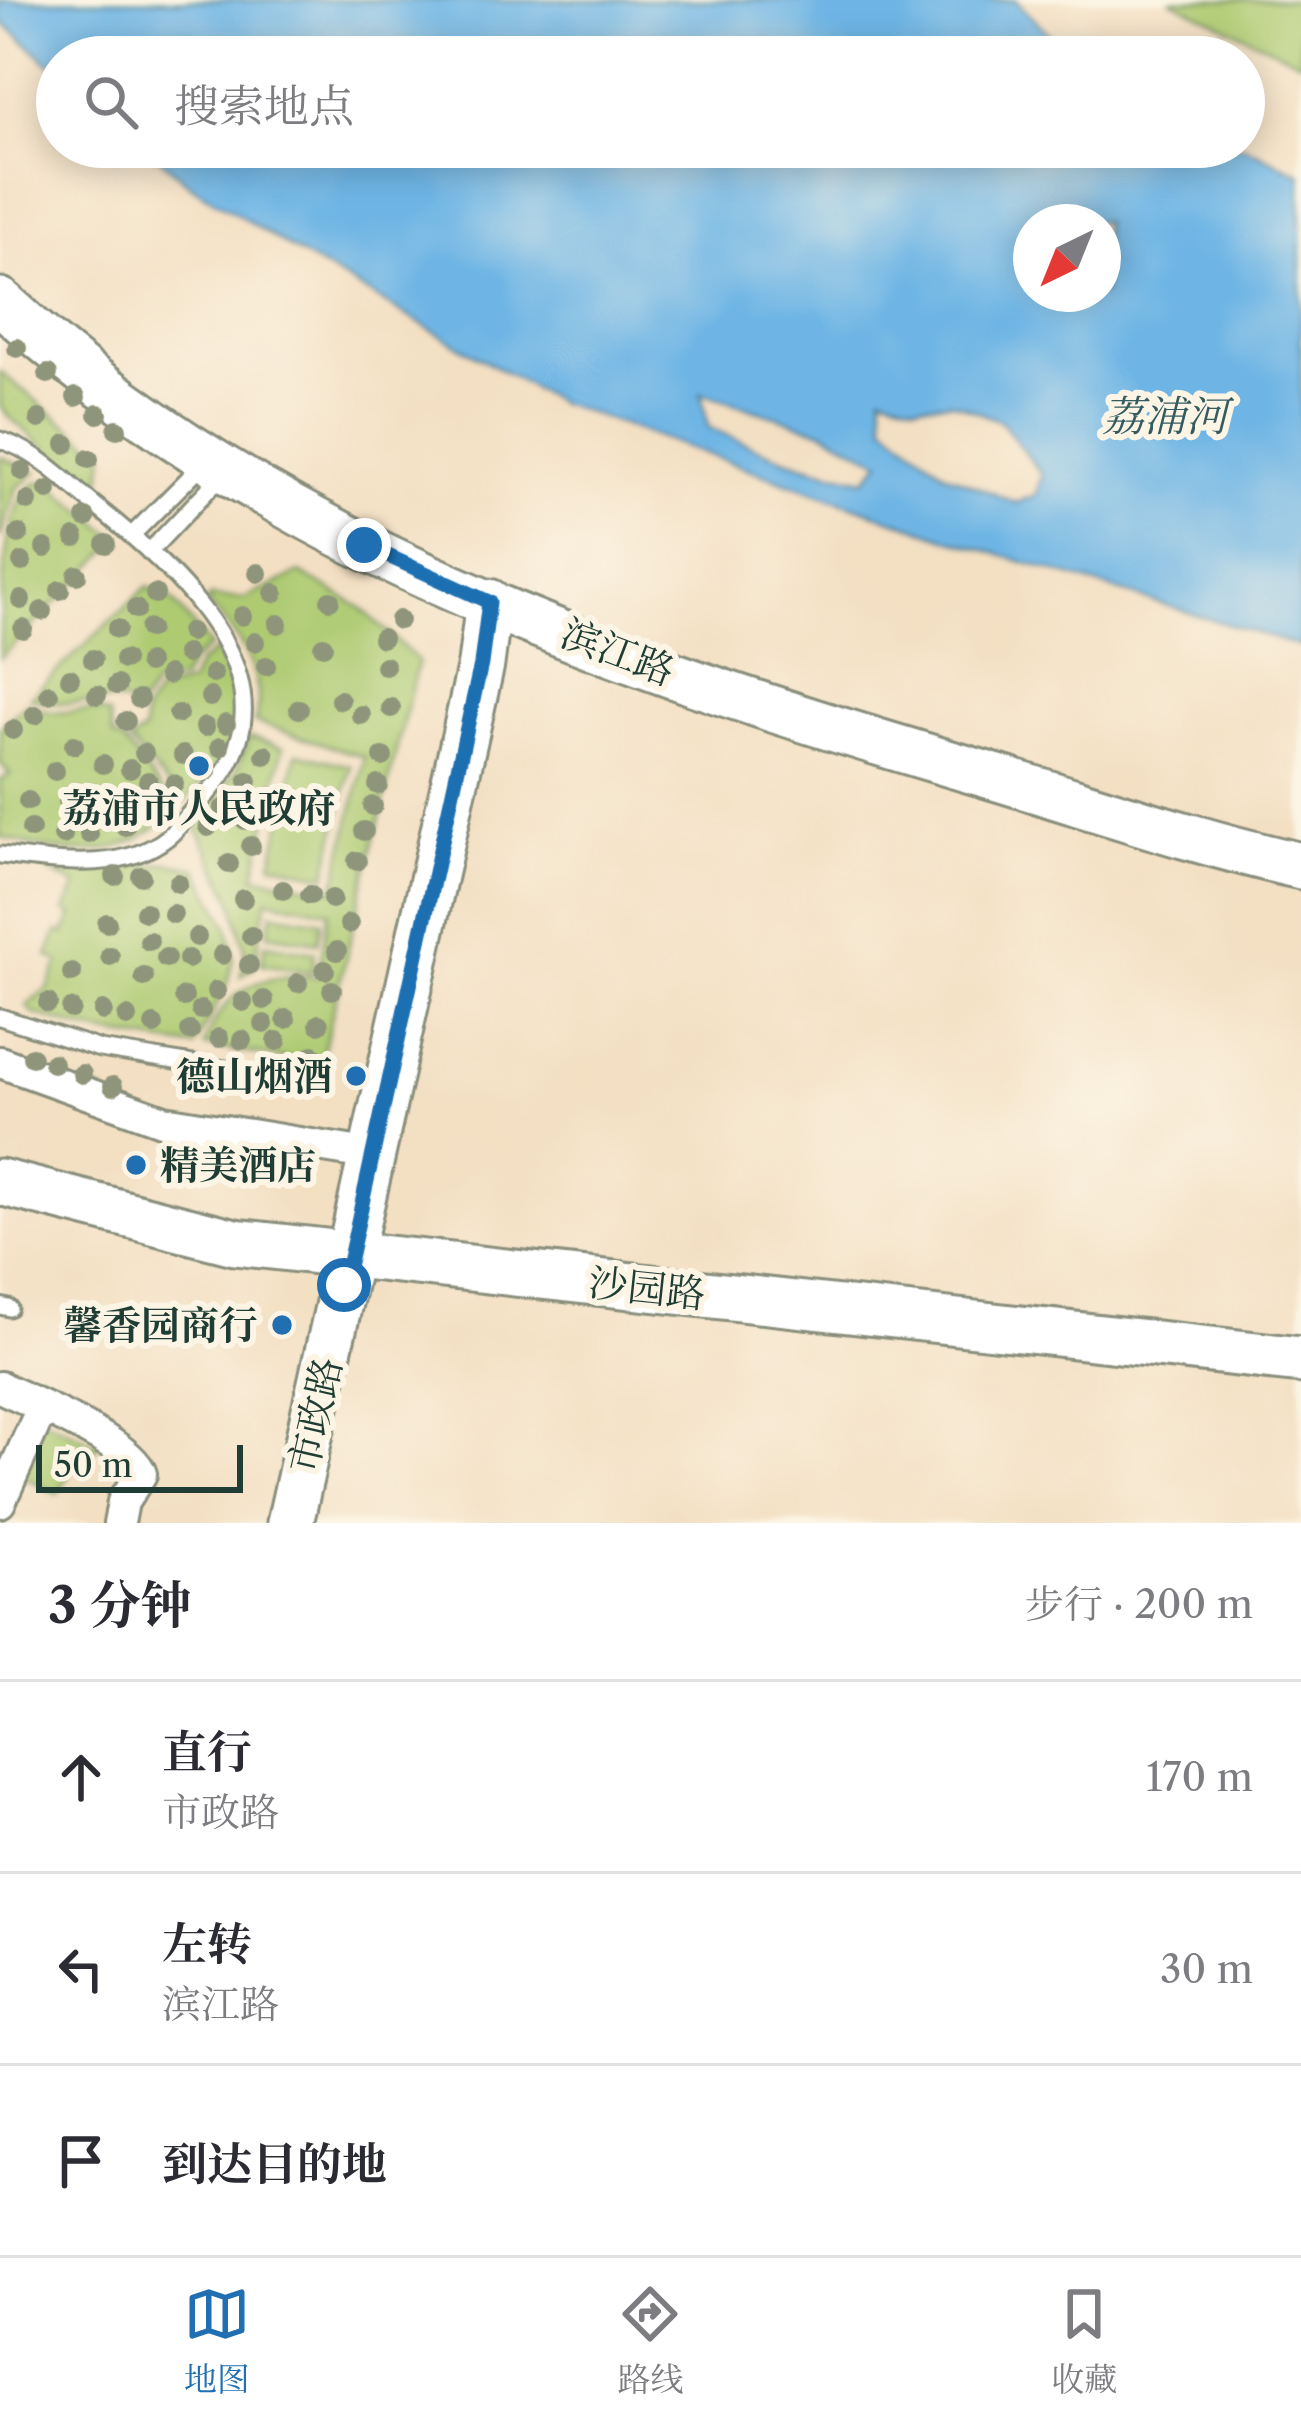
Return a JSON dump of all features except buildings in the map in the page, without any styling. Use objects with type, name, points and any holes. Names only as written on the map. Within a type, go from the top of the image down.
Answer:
[{"type":"main road","name":"滨江路","points":[[0,301],[111,390],[217,464],[345,536],[503,607],[762,709],[1301,866]]},
{"type":"main road","name":"市政路","points":[[290,1523],[359,1271],[373,1155],[481,664],[503,607]]},
{"type":"main road","name":"市政路","points":[[313,1523],[359,1271],[503,607]]},
{"type":"main road","name":"沙园路","points":[[0,1182],[193,1234],[359,1271]]},
{"type":"main road","name":"沙园路","points":[[0,1207],[195,1262],[359,1271],[1301,1360]]},
{"type":"street","points":[[0,1062],[164,1121],[373,1155]]},
{"type":"street","points":[[0,1387],[138,1466],[140,1474],[123,1502],[119,1523]]},
{"type":"street","points":[[0,1502],[8,1458],[42,1408]]},
{"type":"lane","points":[[0,440],[27,450],[149,552],[218,630],[236,663],[247,703],[238,748],[218,784],[153,847],[78,863],[0,855]]},
{"type":"lane","points":[[132,536],[217,464]]},
{"type":"lane","points":[[149,552],[217,464]]},
{"type":"lane","points":[[0,1017],[100,1048],[280,1078]]},
{"type":"green space","points":[[1170,0],[1301,0],[1301,62],[1265,45],[1265,36],[1246,36]]},
{"type":"green space","points":[[0,372],[105,455],[100,494],[9,417],[0,406]]},
{"type":"green space","points":[[0,457],[37,472],[17,488],[0,538]]},
{"type":"green space","points":[[46,481],[116,537],[115,544],[0,658],[2,585],[11,528],[19,504],[31,488]]},
{"type":"green space","points":[[300,573],[360,607],[418,661],[320,1064],[204,1046],[222,1010],[246,988],[278,978],[318,977],[329,911],[267,899],[254,967],[241,976],[245,950],[233,901],[197,827],[198,816],[235,773],[250,737],[283,747],[255,876],[334,890],[365,757],[255,722],[258,689],[248,657],[207,603],[209,597],[244,599]]},
{"type":"green space","points":[[147,587],[168,595],[210,646],[191,662],[181,680],[155,685],[139,708],[30,697]]},
{"type":"green space","points":[[216,651],[234,696],[232,734],[215,769],[183,803],[130,742],[144,731],[144,713],[159,691],[190,683],[198,664]]},
{"type":"green space","points":[[27,703],[50,712],[109,715],[113,737],[124,742],[176,809],[136,840],[94,851],[48,849],[0,837],[0,781],[10,774],[0,763],[0,728]]},
{"type":"green space","points":[[297,753],[351,766],[326,876],[272,863]]},
{"type":"green space","points":[[168,863],[197,868],[228,926],[234,959],[226,987],[194,1047],[100,1033],[34,1014],[27,1006],[48,989],[59,962],[48,956],[58,931],[64,934],[73,915],[65,911],[77,885],[54,874]]},
{"type":"green space","points":[[272,913],[322,921],[318,942],[268,934]]},
{"type":"green space","points":[[265,944],[315,952],[312,972],[262,964]]},
{"type":"green space","points":[[42,1418],[99,1445],[73,1467],[58,1494],[16,1473]]},
{"type":"water","points":[[0,0],[1015,0],[1052,36],[36,36],[36,52],[0,20]]},
{"type":"water","name":"荔浦河","points":[[1265,156],[1301,174],[1301,647],[952,540],[557,402],[293,250],[170,168],[1265,168]],"holes":[[[701,393],[823,431],[881,461],[866,479],[746,444],[708,427]],[[882,394],[916,404],[952,402],[1001,421],[1042,475],[1036,495],[1016,503],[945,473],[885,424]]]},
{"type":"place","name":"荔浦市人民政府","points":[[199,766]]},
{"type":"place","name":"德山烟酒","points":[[356,1076]]},
{"type":"place","name":"精美酒店","points":[[136,1165]]},
{"type":"place","name":"馨香园商行","points":[[282,1325]]},
{"type":"route","points":[[344,1285],[481,664],[489,602],[364,545]]}]
